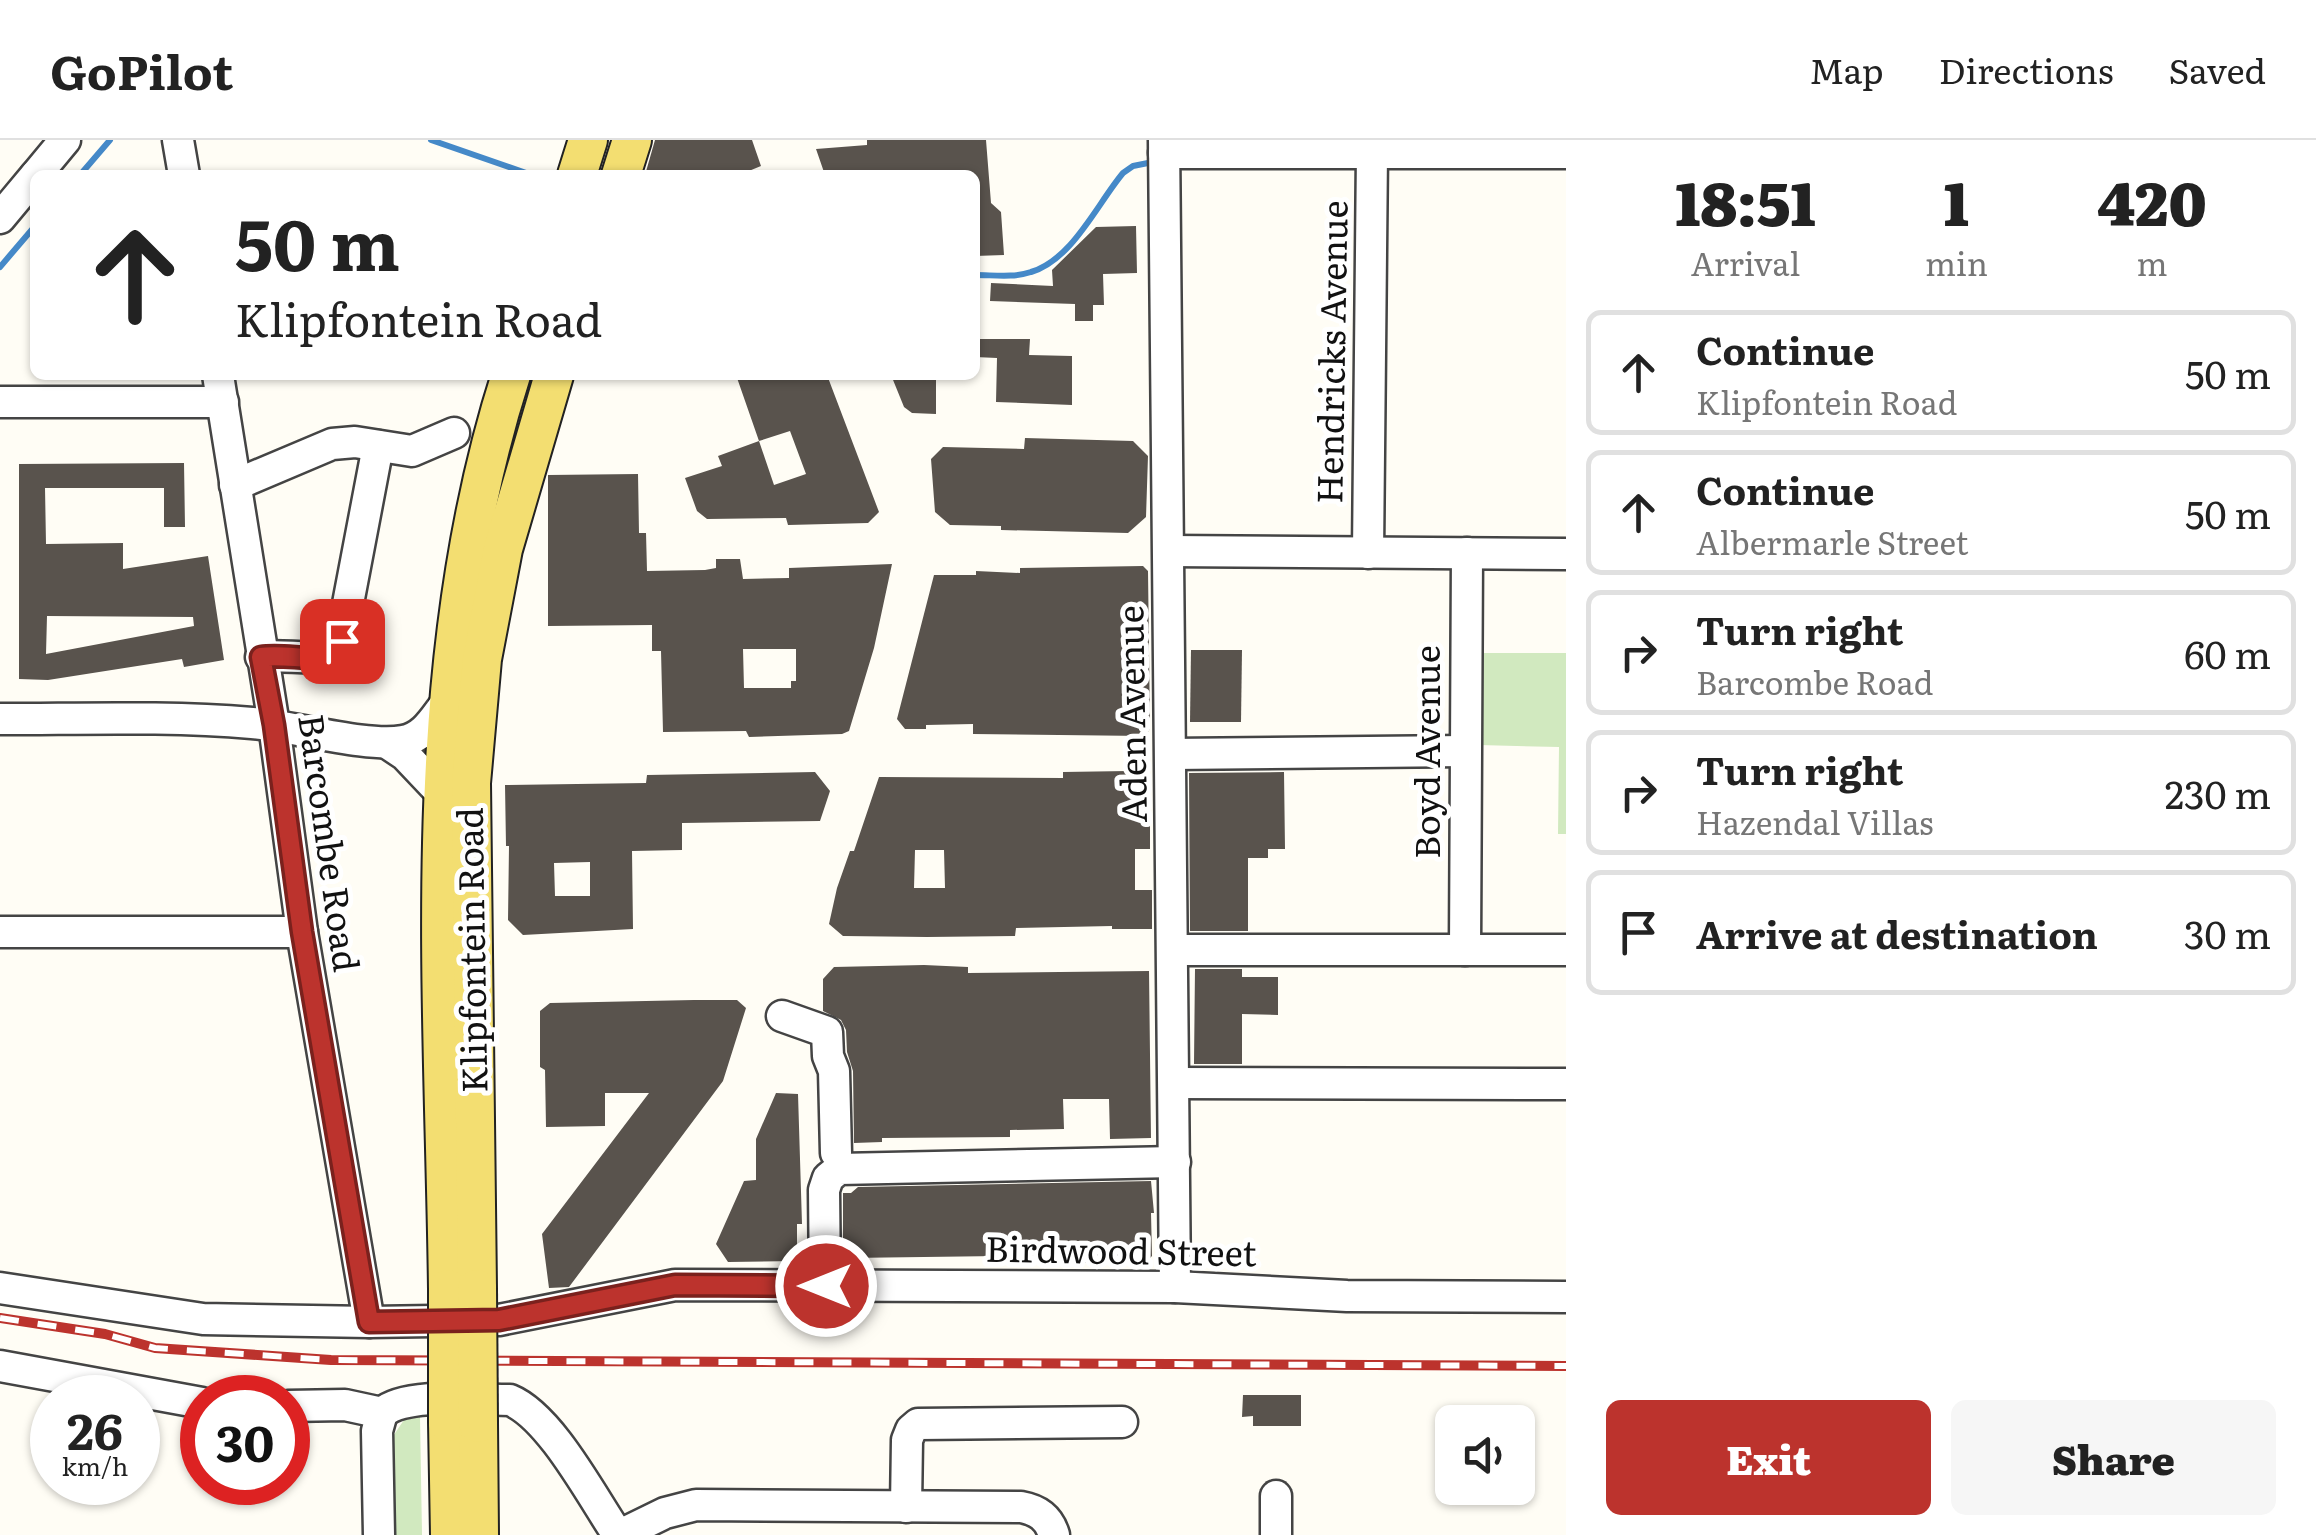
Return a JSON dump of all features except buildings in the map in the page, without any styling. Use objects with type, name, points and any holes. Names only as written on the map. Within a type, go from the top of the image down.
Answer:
[{"type":"main road","name":"Klipfontein Road","points":[[462,1289],[441,794],[447,702],[469,543],[495,427],[510,380]]},
{"type":"main road","name":"Klipfontein Road","points":[[450,1535],[463,1423],[471,784],[482,660],[503,549],[552,380]]},
{"type":"main road","name":"Klipfontein Road","points":[[463,1423],[479,1535]]},
{"type":"street","points":[[178,140],[183,170]]},
{"type":"street","points":[[38,170],[57,142]]},
{"type":"street","points":[[1164,147],[1566,153]]},
{"type":"street","name":"Aden Avenue","points":[[1164,147],[1176,1287]]},
{"type":"street","name":"Hendricks Avenue","points":[[1368,553],[1372,152]]},
{"type":"street","points":[[0,218],[30,181]]},
{"type":"street","points":[[0,402],[71,389],[221,388]]},
{"type":"street","name":"Barcombe Road","points":[[221,388],[302,932],[369,1322]]},
{"type":"street","points":[[235,485],[332,444],[354,442],[420,450],[454,433]]},
{"type":"street","points":[[261,657],[324,658],[339,651],[378,446]]},
{"type":"street","points":[[1169,551],[1566,554]]},
{"type":"street","name":"Boyd Avenue","points":[[1465,950],[1467,554]]},
{"type":"street","points":[[0,719],[208,720],[274,725],[387,743],[408,740],[423,732],[447,702]]},
{"type":"street","points":[[387,743],[405,754],[441,794]]},
{"type":"street","points":[[1172,754],[1466,751]]},
{"type":"street","points":[[0,932],[302,932]]},
{"type":"street","points":[[1174,950],[1566,950]]},
{"type":"street","points":[[782,1016],[827,1032],[828,1056],[834,1072],[836,1162],[824,1190],[826,1286]]},
{"type":"street","points":[[1174,1083],[1566,1084]]},
{"type":"street","points":[[836,1162],[854,1166],[1174,1162]]},
{"type":"street","name":"Birdwood Street","points":[[369,1322],[499,1320],[675,1285],[1176,1287],[1347,1296],[1566,1297]]},
{"type":"street","points":[[0,1288],[203,1318],[369,1322]]},
{"type":"street","points":[[0,1366],[180,1399]]},
{"type":"street","points":[[379,1535],[377,1430],[382,1412],[392,1404],[409,1401],[510,1400],[525,1406],[550,1433],[619,1535],[665,1513],[696,1505],[1030,1509],[1046,1518],[1054,1535]]},
{"type":"street","points":[[310,1406],[382,1412]]},
{"type":"street","points":[[906,1507],[908,1440],[918,1424],[1122,1422]]},
{"type":"street","points":[[1276,1496],[1276,1535]]},
{"type":"green space","points":[[1481,653],[1566,653],[1566,834],[1558,834],[1559,747],[1479,745]]},
{"type":"green space","points":[[420,1417],[422,1535],[391,1535],[391,1439],[404,1420]]},
{"type":"waterway","points":[[84,170],[110,140]]},
{"type":"waterway","points":[[431,140],[518,170]]},
{"type":"waterway","points":[[980,275],[1017,275],[1046,266],[1083,230],[1123,173],[1148,163]]},
{"type":"waterway","points":[[0,267],[30,232]]},
{"type":"railway","points":[[0,1318],[105,1334],[155,1348],[331,1360],[1566,1366]]},
{"type":"route","points":[[342,641],[336,655],[329,658],[283,654],[261,657],[302,932],[369,1322],[499,1320],[675,1285],[826,1286]]}]
